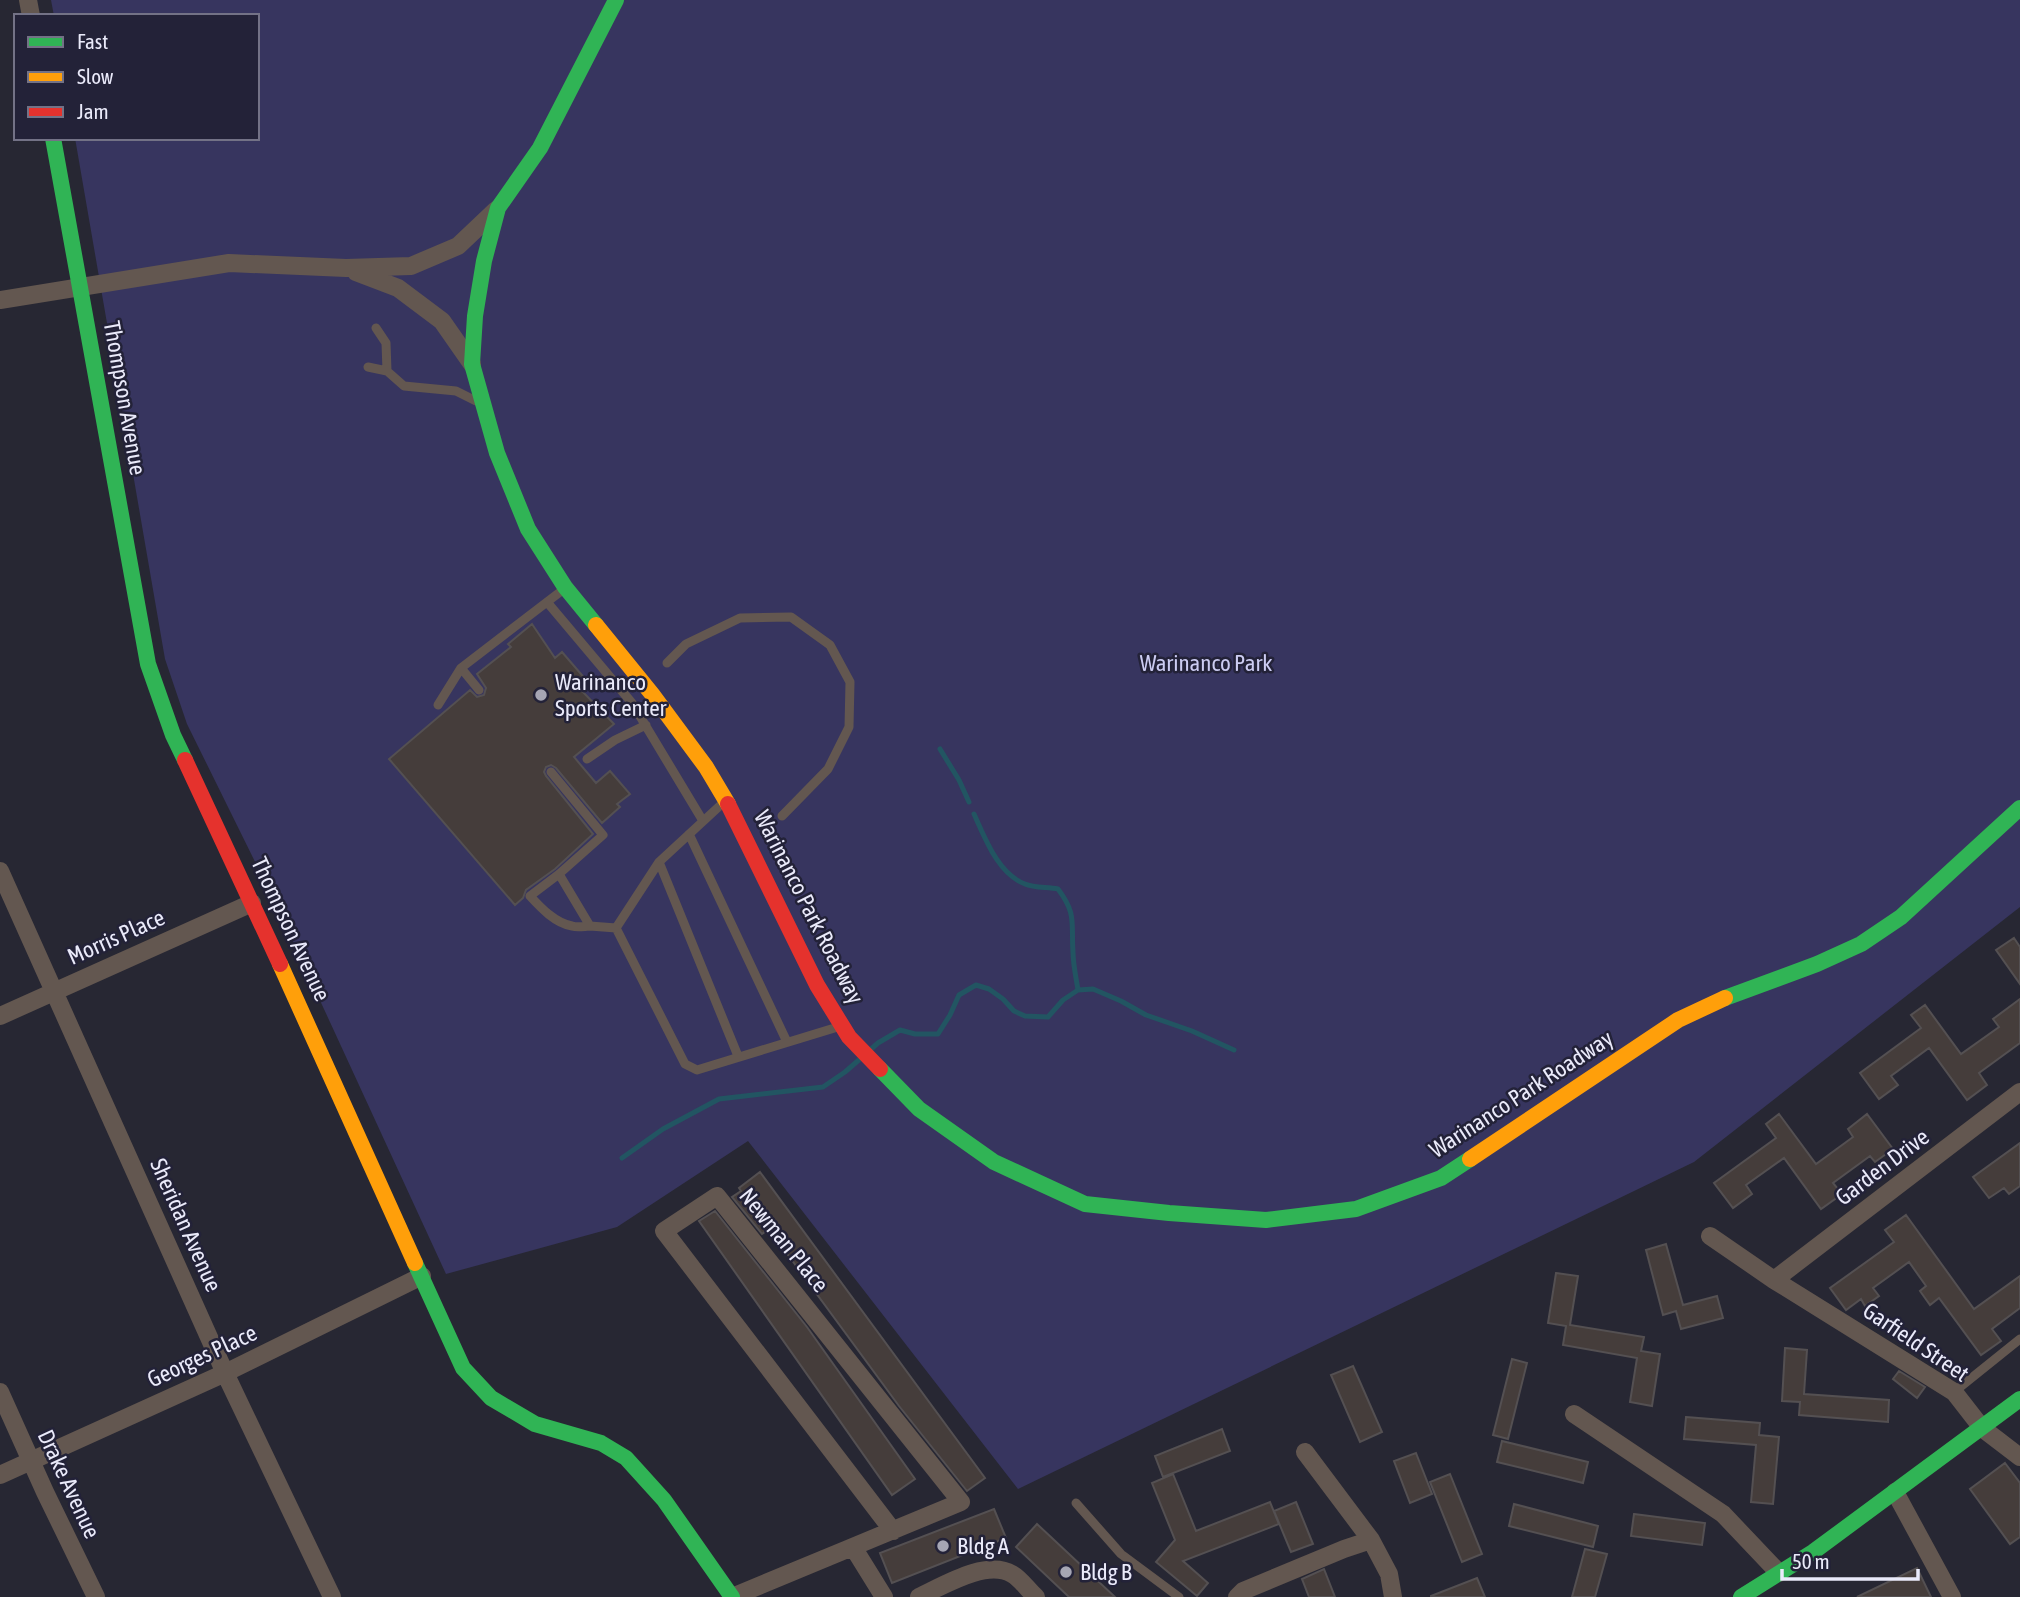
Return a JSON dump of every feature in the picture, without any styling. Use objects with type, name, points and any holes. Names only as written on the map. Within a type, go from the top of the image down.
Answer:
[{"type":"street","name":"Warinanco Park Roadway","points":[[0,300],[229,263],[346,268],[411,266],[458,246],[498,208],[540,148],[616,0]]},
{"type":"street","name":"Thompson Avenue","points":[[53,140],[148,664],[173,735],[463,1368],[491,1398],[535,1424],[601,1443],[626,1458],[664,1500],[732,1597]]},
{"type":"street","name":"Warinanco Park Roadway","points":[[472,364],[475,316],[484,261],[498,208]]},
{"type":"street","name":"Warinanco Park Roadway","points":[[346,268],[398,288],[442,321],[472,364],[497,453],[528,529],[565,587],[706,767],[726,800],[817,985],[846,1031],[879,1070],[919,1109],[994,1162],[1085,1203],[1169,1213],[1266,1220],[1356,1209],[1441,1178],[1678,1020],[1741,991],[1817,964],[1861,944],[1901,917],[2020,808]]},
{"type":"street","name":"Sheridan Avenue","points":[[0,871],[225,1373],[332,1597]]},
{"type":"street","name":"Morris Place","points":[[0,1016],[252,903]]},
{"type":"street","name":"Garden Drive","points":[[1774,1280],[2020,1092]]},
{"type":"street","name":"Newman Place","points":[[732,1597],[853,1547],[893,1531],[961,1503],[717,1196],[664,1231],[893,1531]]},
{"type":"street","name":"Garfield Street","points":[[1710,1236],[1774,1280],[1954,1392],[1982,1428],[2020,1457]]},
{"type":"street","name":"Georges Place","points":[[0,1475],[225,1373],[422,1276]]},
{"type":"street","name":"Drake Avenue","points":[[0,1392],[96,1597]]},
{"type":"street","points":[[1741,1597],[1813,1552],[2020,1399]]},
{"type":"street","points":[[1574,1414],[1723,1514],[1779,1573]]},
{"type":"street","points":[[1306,1452],[1371,1540],[1389,1574],[1393,1597]]},
{"type":"street","points":[[1895,1492],[1952,1597]]},
{"type":"street","points":[[1237,1597],[1243,1591],[1371,1540]]},
{"type":"street","points":[[853,1547],[884,1597]]},
{"type":"street","points":[[919,1597],[979,1570],[999,1569],[1013,1574],[1035,1597]]},
{"type":"lane","points":[[376,328],[386,343],[387,371]]},
{"type":"lane","points":[[368,367],[387,371],[404,386],[456,391],[484,405]]},
{"type":"lane","points":[[438,705],[461,667],[565,587]]},
{"type":"lane","points":[[547,602],[632,703],[703,821]]},
{"type":"lane","points":[[667,663],[686,644],[740,618],[791,617],[830,645],[850,682],[849,727],[828,769],[782,816]]},
{"type":"lane","points":[[461,667],[479,690]]},
{"type":"lane","points":[[587,759],[615,740],[646,725]]},
{"type":"lane","points":[[551,772],[603,835],[559,874],[530,895],[541,909],[573,927],[616,928]]},
{"type":"lane","points":[[616,928],[659,862],[726,800]]},
{"type":"lane","points":[[689,834],[787,1042]]},
{"type":"lane","points":[[659,862],[738,1056]]},
{"type":"lane","points":[[559,874],[590,926]]},
{"type":"lane","points":[[616,928],[685,1064],[697,1070],[787,1042],[846,1031]]},
{"type":"lane","points":[[1954,1392],[2020,1339]]},
{"type":"lane","points":[[1076,1503],[1121,1554],[1179,1597]]},
{"type":"green space","name":"Warinanco Park","points":[[51,0],[2020,0],[2020,907],[1694,1162],[1018,1489],[748,1141],[617,1227],[446,1274],[271,894],[187,724],[165,659],[75,140],[259,140],[259,14],[54,14]]},
{"type":"building","points":[[532,624],[555,658],[562,652],[587,681],[579,688],[614,724],[574,757],[596,783],[610,771],[630,794],[617,804],[620,807],[602,823],[556,768],[551,765],[546,767],[546,776],[593,834],[555,869],[526,890],[523,898],[515,905],[389,759],[470,690],[477,697],[484,695],[486,688],[477,674],[511,647],[508,644]]},
{"type":"building","points":[[2014,938],[2020,947],[2020,984],[1996,950]]},
{"type":"building","points":[[2020,999],[2020,1043],[1979,1073],[1987,1085],[1967,1100],[1929,1048],[1891,1076],[1898,1085],[1879,1099],[1860,1073],[1921,1028],[1911,1015],[1925,1005],[1961,1054],[1999,1027],[1993,1019]]},
{"type":"building","points":[[1779,1114],[1816,1164],[1853,1137],[1848,1129],[1867,1114],[1893,1149],[1875,1162],[1870,1156],[1833,1183],[1842,1194],[1821,1209],[1784,1158],[1746,1185],[1752,1194],[1733,1208],[1714,1183],[1776,1138],[1766,1124]]},
{"type":"building","points":[[2020,1143],[2020,1186],[2009,1194],[2004,1188],[1989,1198],[1973,1177]]},
{"type":"building","points":[[760,1172],[985,1478],[967,1491],[899,1406],[769,1229],[762,1234],[732,1197]]},
{"type":"building","points":[[715,1211],[807,1327],[915,1479],[892,1495],[699,1221]]},
{"type":"building","points":[[1906,1215],[1974,1309],[2020,1276],[2020,1308],[1992,1329],[2001,1341],[1981,1355],[1939,1298],[1930,1305],[1920,1291],[1926,1286],[1909,1262],[1873,1288],[1879,1296],[1865,1306],[1861,1299],[1846,1310],[1830,1288],[1894,1242],[1885,1230]]},
{"type":"building","points":[[1666,1244],[1683,1305],[1717,1296],[1723,1318],[1681,1329],[1676,1311],[1663,1315],[1646,1250]]},
{"type":"building","points":[[1556,1273],[1578,1276],[1570,1325],[1644,1337],[1641,1351],[1660,1354],[1652,1406],[1630,1402],[1637,1358],[1563,1345],[1566,1326],[1548,1323]]},
{"type":"building","points":[[1785,1348],[1807,1350],[1804,1394],[1889,1400],[1888,1422],[1799,1415],[1800,1402],[1782,1401]]},
{"type":"building","points":[[1512,1359],[1527,1363],[1508,1439],[1493,1435]]},
{"type":"building","points":[[1353,1366],[1382,1432],[1360,1442],[1331,1375]]},
{"type":"building","points":[[1899,1371],[1925,1387],[1917,1398],[1893,1379]]},
{"type":"building","points":[[1686,1417],[1760,1423],[1759,1435],[1779,1437],[1773,1504],[1751,1502],[1756,1445],[1684,1439]]},
{"type":"building","points":[[1222,1429],[1230,1451],[1163,1477],[1155,1456]]},
{"type":"building","points":[[1502,1441],[1588,1462],[1583,1483],[1497,1462]]},
{"type":"building","points":[[1416,1453],[1432,1494],[1410,1503],[1394,1461]]},
{"type":"building","points":[[2005,1463],[2020,1483],[2020,1537],[2010,1544],[1970,1489]]},
{"type":"building","points":[[1173,1474],[1196,1531],[1270,1502],[1279,1524],[1183,1561],[1208,1583],[1197,1596],[1156,1562],[1175,1540],[1152,1483]]},
{"type":"building","points":[[1450,1474],[1482,1554],[1462,1562],[1430,1482]]},
{"type":"building","points":[[1296,1502],[1313,1544],[1291,1552],[1274,1511]]},
{"type":"building","points":[[1514,1504],[1598,1526],[1593,1547],[1509,1526]]},
{"type":"building","name":"Bldg A","points":[[994,1509],[1006,1538],[892,1583],[880,1553]]},
{"type":"building","points":[[1634,1514],[1705,1523],[1702,1545],[1631,1536]]},
{"type":"building","name":"Bldg B","points":[[1037,1524],[1115,1597],[1069,1597],[1016,1547]]},
{"type":"building","points":[[1585,1549],[1607,1554],[1595,1597],[1572,1597]]},
{"type":"building","points":[[1917,1568],[1931,1597],[1857,1597]]},
{"type":"building","points":[[1324,1569],[1335,1597],[1309,1597],[1302,1579]]},
{"type":"building","points":[[1477,1578],[1485,1597],[1431,1597],[1431,1596]]},
{"type":"waterway","points":[[940,749],[969,802]]},
{"type":"waterway","points":[[974,814],[988,844],[1007,872],[1029,885],[1058,889],[1064,898],[1071,912],[1073,961],[1078,990]]},
{"type":"waterway","points":[[870,1050],[900,1030],[915,1034],[938,1034],[959,995],[976,985],[989,989],[1014,1011],[1025,1016],[1048,1017],[1063,1000],[1078,990],[1093,989],[1146,1015],[1192,1031],[1234,1050]]},
{"type":"waterway","points":[[622,1158],[663,1129],[719,1099],[823,1087],[860,1059]]},
{"type":"traffic: fast","points":[[596,625],[565,587],[528,529],[497,453],[472,364],[475,316],[484,261],[498,208],[540,148],[616,0]]},
{"type":"traffic: fast","points":[[53,140],[148,664],[173,735],[185,760]]},
{"type":"traffic: fast","points":[[1725,998],[1817,964],[1861,944],[1901,917],[2020,808]]},
{"type":"traffic: fast","points":[[880,1069],[919,1109],[994,1162],[1085,1204],[1266,1220],[1356,1209],[1441,1178],[1470,1159]]},
{"type":"traffic: fast","points":[[415,1263],[463,1368],[491,1398],[535,1424],[601,1443],[626,1458],[664,1500],[732,1597]]},
{"type":"traffic: fast","points":[[1741,1597],[1813,1552],[2020,1399]]},
{"type":"traffic: slow","points":[[596,625],[706,767],[728,804]]},
{"type":"traffic: slow","points":[[280,964],[415,1263]]},
{"type":"traffic: slow","points":[[1470,1159],[1678,1020],[1725,998]]},
{"type":"traffic: jam","points":[[185,760],[280,964]]},
{"type":"traffic: jam","points":[[728,804],[817,985],[849,1037],[880,1069]]},
{"type":"place","name":"Warinanco Sports Center","points":[[541,695]]},
{"type":"place","name":"Bldg A","points":[[943,1546]]},
{"type":"place","name":"Bldg B","points":[[1066,1572]]}]
